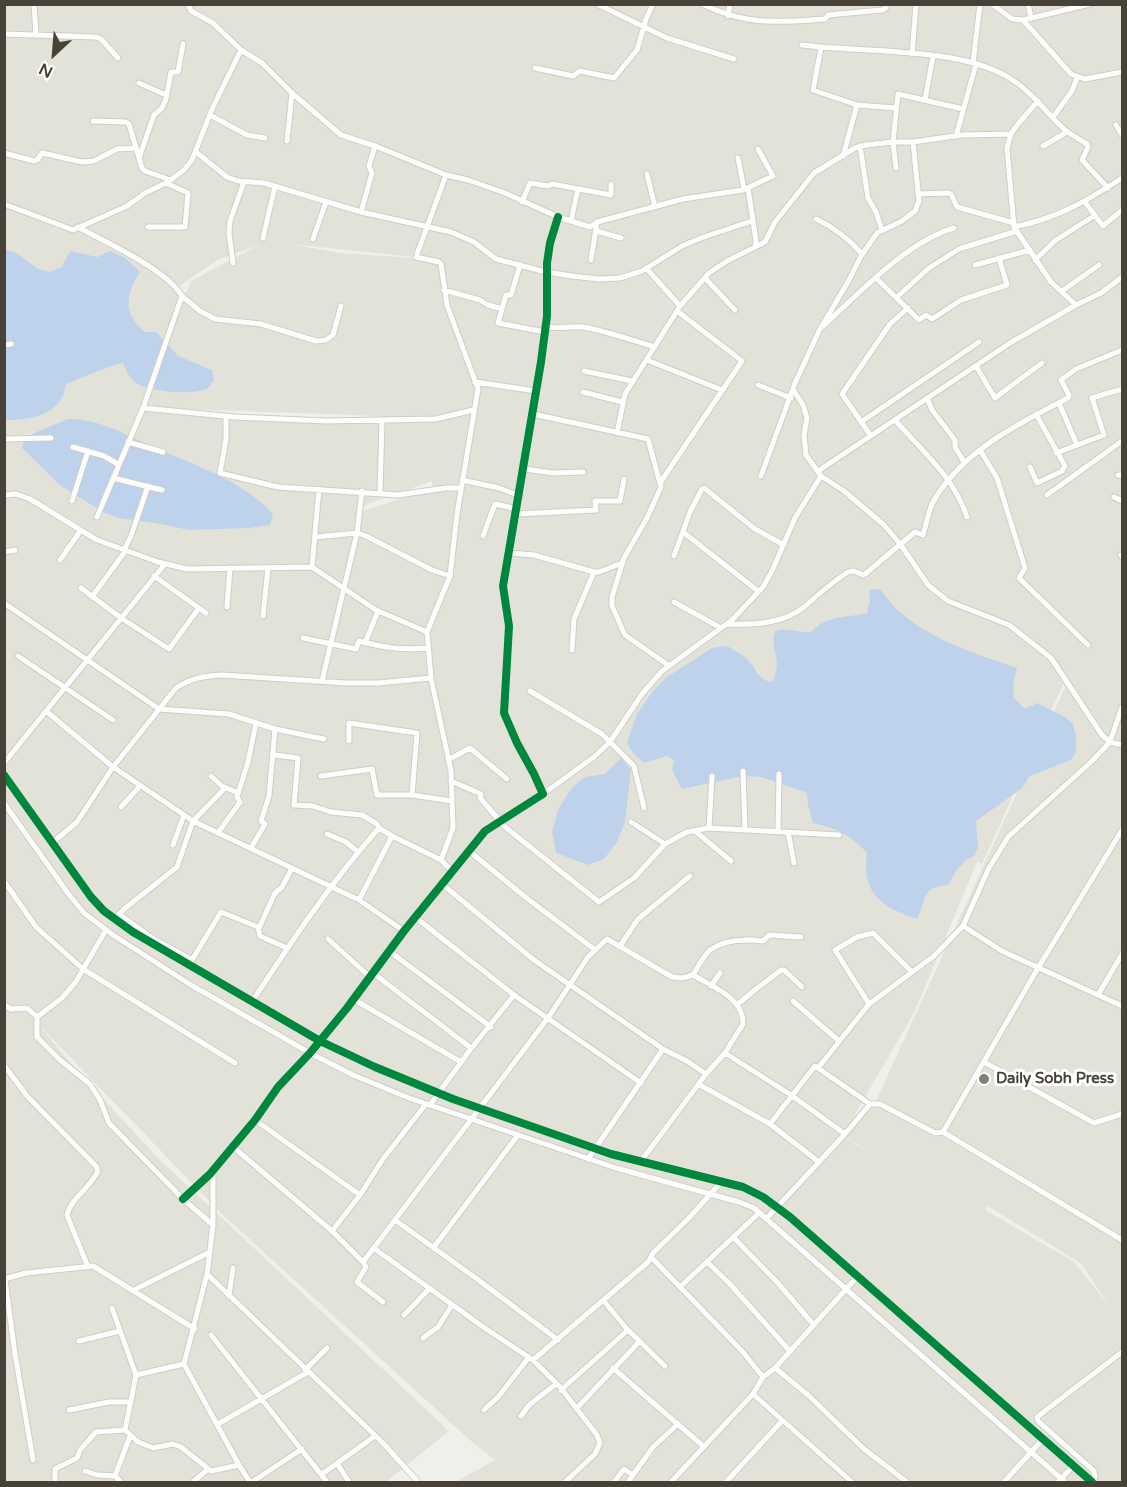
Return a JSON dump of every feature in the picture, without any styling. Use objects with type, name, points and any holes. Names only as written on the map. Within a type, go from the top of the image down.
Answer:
[{"type":"street","points":[[34,4],[36,35]]},
{"type":"street","points":[[188,4],[191,10],[213,23],[241,50],[262,63],[292,93],[341,135],[375,146],[446,175],[505,193],[558,218],[590,227],[597,222],[683,199],[746,189],[773,176],[758,149]]},
{"type":"street","points":[[597,4],[667,38],[734,59]]},
{"type":"street","points":[[535,68],[573,76],[580,71],[614,78],[638,50],[643,28],[653,4]]},
{"type":"street","points":[[702,4],[728,16],[763,23],[825,19],[828,15],[882,10],[886,8],[886,4]]},
{"type":"street","points":[[728,16],[730,4]]},
{"type":"street","points":[[912,54],[916,4]]},
{"type":"street","points":[[956,136],[975,63],[980,4]]},
{"type":"street","points":[[1028,4],[1031,18]]},
{"type":"street","points":[[1052,4],[1054,12]]},
{"type":"street","points":[[996,6],[1012,19],[1023,20],[1090,4]]},
{"type":"street","points":[[1023,20],[1077,78],[1085,80],[1122,72]]},
{"type":"street","points":[[4,34],[96,37],[101,39],[118,58]]},
{"type":"street","points":[[139,158],[154,115],[162,108],[171,72],[178,72],[180,68],[183,44]]},
{"type":"street","points":[[802,45],[933,56],[975,63],[1014,80],[1067,132],[1087,144],[1088,147],[1082,160],[1108,188]]},
{"type":"street","points":[[821,48],[813,90],[856,105],[896,108]]},
{"type":"street","points":[[4,204],[73,230],[127,206],[145,193],[168,182],[184,170],[196,152],[210,115],[241,50]]},
{"type":"street","points":[[925,100],[933,56]]},
{"type":"street","points":[[1053,117],[1067,98],[1077,78]]},
{"type":"street","points":[[139,83],[166,95]]},
{"type":"street","points":[[287,141],[292,93]]},
{"type":"street","points":[[896,168],[893,142],[898,94],[963,110]]},
{"type":"street","points":[[1038,102],[1011,134],[1007,148],[1015,227],[1051,282],[1076,305]]},
{"type":"street","points":[[843,156],[856,105]]},
{"type":"street","points":[[210,115],[247,135],[265,138]]},
{"type":"street","points":[[93,121],[129,124],[145,171],[188,193],[185,227],[148,227]]},
{"type":"street","points":[[1116,125],[1122,135]]},
{"type":"street","points":[[1043,146],[1067,132]]},
{"type":"street","points":[[617,433],[622,402],[632,381],[679,308],[705,278],[727,261],[765,242],[776,222],[814,172],[860,147],[956,136],[1011,134]]},
{"type":"street","points":[[761,476],[795,383],[819,331],[862,254],[877,233],[902,221],[915,211],[919,201],[913,142]]},
{"type":"street","points":[[361,212],[372,173],[369,166],[375,146]]},
{"type":"street","points":[[860,147],[868,198],[882,230]]},
{"type":"street","points":[[4,153],[34,161],[42,153],[82,162],[94,161],[117,149],[136,148]]},
{"type":"street","points":[[196,152],[227,177],[275,186],[361,212],[451,232],[474,242],[496,259],[546,272],[600,279],[620,278],[646,268],[701,237],[752,221]]},
{"type":"street","points":[[738,158],[746,189],[755,247]]},
{"type":"street","points":[[647,174],[655,207]]},
{"type":"street","points":[[441,860],[453,828],[451,781],[431,678],[427,632],[450,576],[462,480],[478,389],[444,290],[440,262],[416,257],[446,175]]},
{"type":"street","points":[[897,297],[929,268],[959,249],[1015,227],[1041,222],[1068,211],[1122,178]]},
{"type":"street","points":[[233,263],[229,233],[230,221],[244,182]]},
{"type":"street","points":[[522,202],[530,183],[548,186],[552,184],[610,195],[611,184]]},
{"type":"street","points":[[263,238],[275,186]]},
{"type":"street","points":[[571,221],[578,189]]},
{"type":"street","points":[[918,194],[951,194],[957,207],[1015,227]]},
{"type":"street","points":[[1085,201],[1103,226],[1122,210]]},
{"type":"street","points":[[314,239],[326,202]]},
{"type":"street","points":[[1035,260],[1056,240],[1094,216]]},
{"type":"street","points":[[543,794],[504,713],[509,627],[503,586],[520,496],[545,330],[546,272],[550,243],[558,218]]},
{"type":"street","points":[[816,219],[827,224],[862,254]]},
{"type":"street","points":[[591,260],[597,222]]},
{"type":"street","points":[[78,227],[154,270],[200,311],[215,319],[261,324],[316,342],[326,340],[333,335],[341,306]]},
{"type":"street","points":[[819,331],[890,265],[934,234],[954,228]]},
{"type":"street","points":[[597,231],[621,238]]},
{"type":"street","points":[[975,265],[1030,250]]},
{"type":"street","points":[[876,278],[919,320],[926,315],[932,319],[961,300],[1007,285],[999,258]]},
{"type":"street","points":[[520,265],[511,295],[506,294],[498,324],[545,330],[583,327],[655,347]]},
{"type":"street","points":[[1062,291],[1099,265]]},
{"type":"street","points":[[646,268],[679,308],[742,361],[660,483]]},
{"type":"street","points":[[183,1199],[213,1170],[255,1120],[278,1087],[320,1041],[415,917],[485,831],[543,794],[594,757],[609,742],[642,694],[668,665],[724,626],[758,591],[772,572],[795,518],[819,474],[871,436],[1010,343],[1101,293],[1122,277]]},
{"type":"street","points":[[705,278],[735,310]]},
{"type":"street","points":[[444,290],[502,309]]},
{"type":"street","points":[[97,517],[143,408],[182,296]]},
{"type":"street","points":[[871,436],[842,393],[890,324],[908,308]]},
{"type":"street","points":[[861,422],[979,342]]},
{"type":"street","points":[[674,602],[724,626],[763,623],[787,617],[804,607],[842,575],[854,571],[866,574],[915,532],[923,535],[932,506],[964,462],[1036,414],[1068,398],[1069,395],[1061,380],[1076,369],[1122,350]]},
{"type":"street","points":[[647,360],[722,390]]},
{"type":"street","points":[[976,366],[995,398],[1042,363]]},
{"type":"street","points":[[584,370],[632,381]]},
{"type":"street","points":[[475,382],[536,391]]},
{"type":"street","points":[[758,385],[790,398]]},
{"type":"street","points":[[1056,453],[1105,433],[1092,398],[1122,389]]},
{"type":"street","points":[[794,390],[806,412],[807,423],[804,435],[806,455],[819,474],[844,491],[884,525],[901,545],[928,585],[948,601],[1010,625],[1051,658],[1102,735],[1110,742],[1122,745]]},
{"type":"street","points":[[583,392],[622,402]]},
{"type":"street","points":[[927,399],[932,410],[955,440],[955,447],[964,462]]},
{"type":"street","points":[[1059,403],[1077,445]]},
{"type":"street","points":[[143,408],[226,416],[326,421],[436,419],[473,410]]},
{"type":"street","points":[[532,414],[648,439],[661,487],[647,518],[622,562],[612,597],[615,615],[625,635],[668,665]]},
{"type":"street","points":[[1030,467],[1037,483],[1062,471],[1065,466],[1036,414]]},
{"type":"street","points":[[226,416],[226,439],[220,473],[278,487],[398,495],[461,488]]},
{"type":"street","points":[[380,493],[382,420]]},
{"type":"street","points":[[895,420],[950,480],[962,501],[967,517]]},
{"type":"street","points":[[4,439],[51,438]]},
{"type":"street","points":[[1047,495],[1122,441]]},
{"type":"street","points":[[128,442],[163,452]]},
{"type":"street","points":[[73,447],[111,459],[118,465]]},
{"type":"street","points":[[980,450],[997,478],[1007,508],[1025,568],[1020,578],[1088,645]]},
{"type":"street","points":[[72,501],[88,451]]},
{"type":"street","points":[[524,469],[554,473],[583,472]]},
{"type":"street","points":[[113,478],[162,490]]},
{"type":"street","points":[[483,536],[495,504],[517,511],[596,510],[595,501],[620,501],[624,479]]},
{"type":"street","points":[[462,480],[499,488],[520,496]]},
{"type":"street","points":[[92,597],[125,550],[148,486]]},
{"type":"street","points":[[674,556],[695,500],[704,488],[755,530],[784,545]]},
{"type":"street","points":[[312,567],[319,489]]},
{"type":"street","points":[[322,681],[357,533],[362,491]]},
{"type":"street","points":[[4,495],[16,494],[30,499],[97,540],[165,564],[187,569],[312,567],[378,611],[427,632]]},
{"type":"street","points":[[1114,497],[1122,501]]},
{"type":"street","points":[[60,560],[81,530]]},
{"type":"street","points":[[683,532],[758,591]]},
{"type":"street","points":[[315,537],[357,533],[432,570],[450,576]]},
{"type":"street","points":[[4,552],[15,550]]},
{"type":"street","points":[[509,553],[531,554],[594,572],[622,562]]},
{"type":"street","points":[[4,763],[165,564]]},
{"type":"street","points":[[227,607],[230,568]]},
{"type":"street","points":[[263,616],[267,568]]},
{"type":"street","points":[[572,650],[574,619],[594,572]]},
{"type":"street","points":[[154,576],[206,613]]},
{"type":"street","points":[[81,588],[121,618],[169,649],[199,608]]},
{"type":"street","points":[[4,603],[159,709],[229,714],[275,729],[324,739]]},
{"type":"street","points":[[365,643],[378,611]]},
{"type":"street","points":[[303,638],[356,650],[359,641],[376,647],[400,650],[428,648]]},
{"type":"street","points":[[18,656],[113,720]]},
{"type":"street","points":[[52,843],[77,822],[113,768],[159,709],[176,688],[187,681],[198,677],[239,675],[378,683],[431,678]]},
{"type":"street","points":[[530,691],[602,734],[636,770],[644,808]]},
{"type":"street","points":[[818,1068],[869,1004],[934,956],[963,926],[989,868],[1008,837],[1110,742],[1122,707]]},
{"type":"street","points":[[46,711],[113,768],[193,822],[359,900],[404,931]]},
{"type":"street","points":[[218,833],[240,802],[237,797],[256,723]]},
{"type":"street","points":[[349,741],[349,723],[417,733],[412,795]]},
{"type":"street","points":[[252,848],[266,824],[261,821],[269,796],[275,729]]},
{"type":"street","points":[[448,760],[470,748],[507,780]]},
{"type":"street","points":[[274,755],[298,758],[294,805],[362,815],[392,836],[441,860],[452,871]]},
{"type":"street","points":[[321,776],[372,769],[377,795],[412,795],[452,801]]},
{"type":"street","points":[[743,771],[745,830]]},
{"type":"street","points":[[778,831],[779,774]]},
{"type":"street","points":[[4,775],[91,897],[133,932],[320,1041],[395,1076],[596,1148],[743,1187],[764,1197],[1093,1482],[1094,1471],[1038,1421],[1037,1417],[1122,1352]]},
{"type":"street","points":[[211,776],[225,788],[238,793]]},
{"type":"street","points":[[709,828],[712,776]]},
{"type":"street","points":[[451,781],[481,794],[480,798],[499,822],[599,902],[633,878],[665,844],[687,832],[709,828],[839,835]]},
{"type":"street","points":[[121,807],[140,786]]},
{"type":"street","points":[[117,917],[177,867],[193,822],[225,788]]},
{"type":"street","points":[[4,802],[84,913],[106,930],[191,985],[353,1075],[428,1104],[588,1159],[754,1208],[1062,1481],[1073,1466]]},
{"type":"street","points":[[173,845],[184,815]]},
{"type":"street","points":[[631,822],[665,844]]},
{"type":"street","points":[[252,1002],[286,948],[358,852],[379,828]]},
{"type":"street","points":[[943,1132],[1038,968],[1122,830]]},
{"type":"street","points":[[695,831],[731,861]]},
{"type":"street","points":[[788,832],[794,863]]},
{"type":"street","points":[[327,834],[346,842],[358,852]]},
{"type":"street","points":[[359,900],[392,836]]},
{"type":"street","points":[[469,851],[594,949]]},
{"type":"street","points":[[286,948],[258,933],[275,893],[282,887],[292,868]]},
{"type":"street","points":[[620,946],[638,919],[690,876]]},
{"type":"street","points":[[4,881],[36,927],[83,969],[235,1064]]},
{"type":"street","points":[[442,884],[534,960],[572,984],[663,1049],[706,1074]]},
{"type":"street","points":[[117,917],[192,960],[221,912],[259,928]]},
{"type":"street","points":[[415,917],[514,995],[641,1083]]},
{"type":"street","points":[[963,926],[1002,951],[1122,1006]]},
{"type":"street","points":[[37,1017],[62,998],[75,983],[106,930]]},
{"type":"street","points":[[869,1004],[835,950],[857,937],[873,933],[912,972]]},
{"type":"street","points":[[363,1262],[548,1018],[594,949],[607,939],[672,977],[682,978],[693,975],[706,954],[715,947],[742,939],[763,941],[769,935],[801,937]]},
{"type":"street","points":[[328,939],[371,975],[471,1048]]},
{"type":"street","points":[[389,951],[490,1027]]},
{"type":"street","points":[[1098,995],[1122,954]]},
{"type":"street","points":[[738,1004],[781,970],[784,970],[802,987]]},
{"type":"street","points":[[711,986],[720,973]]},
{"type":"street","points":[[641,1161],[698,1084],[725,1053],[743,1024],[738,1004],[693,975]]},
{"type":"street","points":[[332,1231],[360,1195],[383,1159],[439,1093],[471,1048],[514,995]]},
{"type":"street","points":[[353,999],[461,1062]]},
{"type":"street","points":[[793,1001],[839,1041]]},
{"type":"street","points":[[4,1005],[11,1009],[27,1008],[37,1017],[37,1037],[60,1060],[90,1084],[100,1100],[109,1123],[183,1199],[213,1225]]},
{"type":"street","points":[[588,1159],[663,1049]]},
{"type":"street","points":[[725,1053],[791,1095],[845,1134]]},
{"type":"street","points":[[984,1062],[1094,1123],[1122,1114]]},
{"type":"street","points":[[4,1065],[27,1096],[96,1166],[98,1171],[95,1177],[71,1205],[67,1215],[88,1267]]},
{"type":"street","points":[[770,1124],[815,1066],[870,1104],[880,1104],[934,1133],[943,1132],[1122,1240]]},
{"type":"street","points":[[698,1084],[770,1124],[819,1162]]},
{"type":"street","points":[[766,1219],[870,1104]]},
{"type":"street","points":[[255,1120],[360,1195]]},
{"type":"street","points":[[434,1247],[518,1135]]},
{"type":"street","points":[[557,1148],[563,1136]]},
{"type":"street","points":[[232,1146],[332,1231],[363,1262],[366,1267],[357,1282],[383,1302]]},
{"type":"street","points":[[213,1170],[213,1225],[207,1274],[195,1329],[184,1364],[239,1465],[251,1482],[302,1449]]},
{"type":"street","points":[[484,1410],[531,1359],[558,1340],[648,1262],[722,1181]]},
{"type":"street","points":[[681,1286],[759,1213]]},
{"type":"street","points":[[395,1220],[558,1340]]},
{"type":"street","points":[[733,1237],[777,1282],[813,1324]]},
{"type":"street","points":[[375,1249],[531,1359],[561,1390],[597,1435],[600,1443],[596,1454],[565,1482]]},
{"type":"street","points":[[134,1290],[210,1252]]},
{"type":"street","points":[[651,1257],[742,1351],[763,1377]]},
{"type":"street","points":[[707,1262],[789,1350]]},
{"type":"street","points":[[33,1460],[5,1279],[26,1274],[93,1266],[195,1329]]},
{"type":"street","points":[[229,1296],[233,1268]]},
{"type":"street","points":[[207,1274],[375,1436],[418,1482]]},
{"type":"street","points":[[671,1482],[753,1394],[763,1377],[775,1368],[858,1277]]},
{"type":"street","points":[[404,1315],[429,1289]]},
{"type":"street","points":[[603,1300],[628,1330],[665,1366]]},
{"type":"street","points":[[423,1338],[438,1327],[452,1305]]},
{"type":"street","points":[[112,1308],[136,1375],[125,1430]]},
{"type":"street","points":[[561,1390],[628,1330]]},
{"type":"street","points":[[79,1341],[120,1331]]},
{"type":"street","points":[[211,1335],[327,1482]]},
{"type":"street","points":[[576,1409],[640,1341]]},
{"type":"street","points":[[218,1424],[262,1400],[306,1371],[327,1348]]},
{"type":"street","points":[[136,1375],[184,1364]]},
{"type":"street","points":[[613,1368],[703,1446]]},
{"type":"street","points":[[775,1368],[808,1395],[864,1449],[908,1482]]},
{"type":"street","points":[[521,1416],[529,1405],[556,1384]]},
{"type":"street","points":[[753,1394],[852,1482]]},
{"type":"street","points":[[69,1410],[109,1402],[131,1402]]},
{"type":"street","points":[[726,1482],[782,1421]]},
{"type":"street","points":[[628,1482],[653,1447],[678,1424]]},
{"type":"street","points":[[125,1430],[138,1442],[153,1448],[173,1444],[181,1446],[211,1471],[239,1465]]},
{"type":"street","points":[[55,1482],[55,1469],[77,1458],[80,1450],[96,1432],[125,1430]]},
{"type":"street","points":[[115,1476],[130,1436]]},
{"type":"street","points":[[322,1474],[375,1436]]},
{"type":"street","points":[[1004,1482],[1043,1439]]},
{"type":"street","points":[[337,1463],[348,1482]]},
{"type":"street","points":[[193,1482],[208,1469]]},
{"type":"street","points":[[614,1482],[624,1469],[633,1475]]},
{"type":"street","points":[[86,1471],[98,1475],[115,1476],[121,1482]]},
{"type":"shaded area","points":[[5,5],[1122,5],[1122,1482],[456,1482],[495,1460],[472,1442],[223,1215],[34,1020],[158,1158],[449,1431],[386,1482],[5,1482],[4,441],[45,431],[5,438]],"holes":[[[291,244],[414,258],[339,253]],[[259,245],[191,281],[186,293],[177,288],[217,260]],[[154,408],[381,416],[340,424]],[[432,481],[432,489],[356,513],[357,508]],[[1064,682],[1067,683],[876,1101],[846,1136],[897,1173],[843,1135],[915,1011],[977,862],[982,864]],[[988,1206],[1082,1264],[1109,1306],[1074,1262],[985,1210]]]},
{"type":"water","points":[[4,250],[13,252],[37,268],[50,272],[62,267],[70,251],[97,257],[110,251],[125,258],[140,272],[129,296],[130,311],[138,325],[145,332],[156,332],[178,356],[212,370],[214,380],[208,388],[193,392],[161,391],[136,383],[128,374],[123,363],[66,384],[59,403],[44,414],[25,419],[5,420]]},
{"type":"water","points":[[68,419],[89,421],[109,427],[230,481],[260,501],[273,514],[270,525],[189,530],[118,518],[101,511],[61,486],[22,448],[25,437]]},
{"type":"water","points":[[880,589],[902,614],[915,624],[943,640],[1017,668],[1013,685],[1014,698],[1025,709],[1037,703],[1065,717],[1073,724],[1076,737],[1076,752],[1071,760],[1030,776],[1021,789],[976,821],[978,848],[974,856],[966,860],[957,870],[948,885],[929,891],[917,919],[884,904],[877,897],[867,879],[867,853],[843,833],[813,823],[807,793],[761,777],[743,776],[682,789],[672,770],[674,760],[667,756],[644,763],[633,753],[627,743],[637,714],[653,691],[667,677],[712,648],[727,646],[748,660],[760,677],[772,682],[777,667],[775,631],[811,632],[830,620],[867,613],[870,601],[869,590]]},
{"type":"water","points":[[621,758],[631,770],[625,822],[617,842],[604,859],[588,865],[556,853],[552,832],[558,810],[570,790],[584,777],[605,774]]},
{"type":"cycle path","points":[[183,1199],[210,1174],[255,1120],[278,1087],[347,1008],[404,931],[485,831],[543,794],[504,713],[509,626],[503,586],[541,362],[547,316],[547,263],[558,217]]},
{"type":"cycle path","points":[[4,775],[91,897],[104,911],[133,932],[320,1041],[375,1067],[453,1099],[611,1154],[743,1187],[763,1197],[790,1217],[1092,1482]]},
{"type":"place","name":"Daily Sobh Press","points":[[984,1079]]}]
